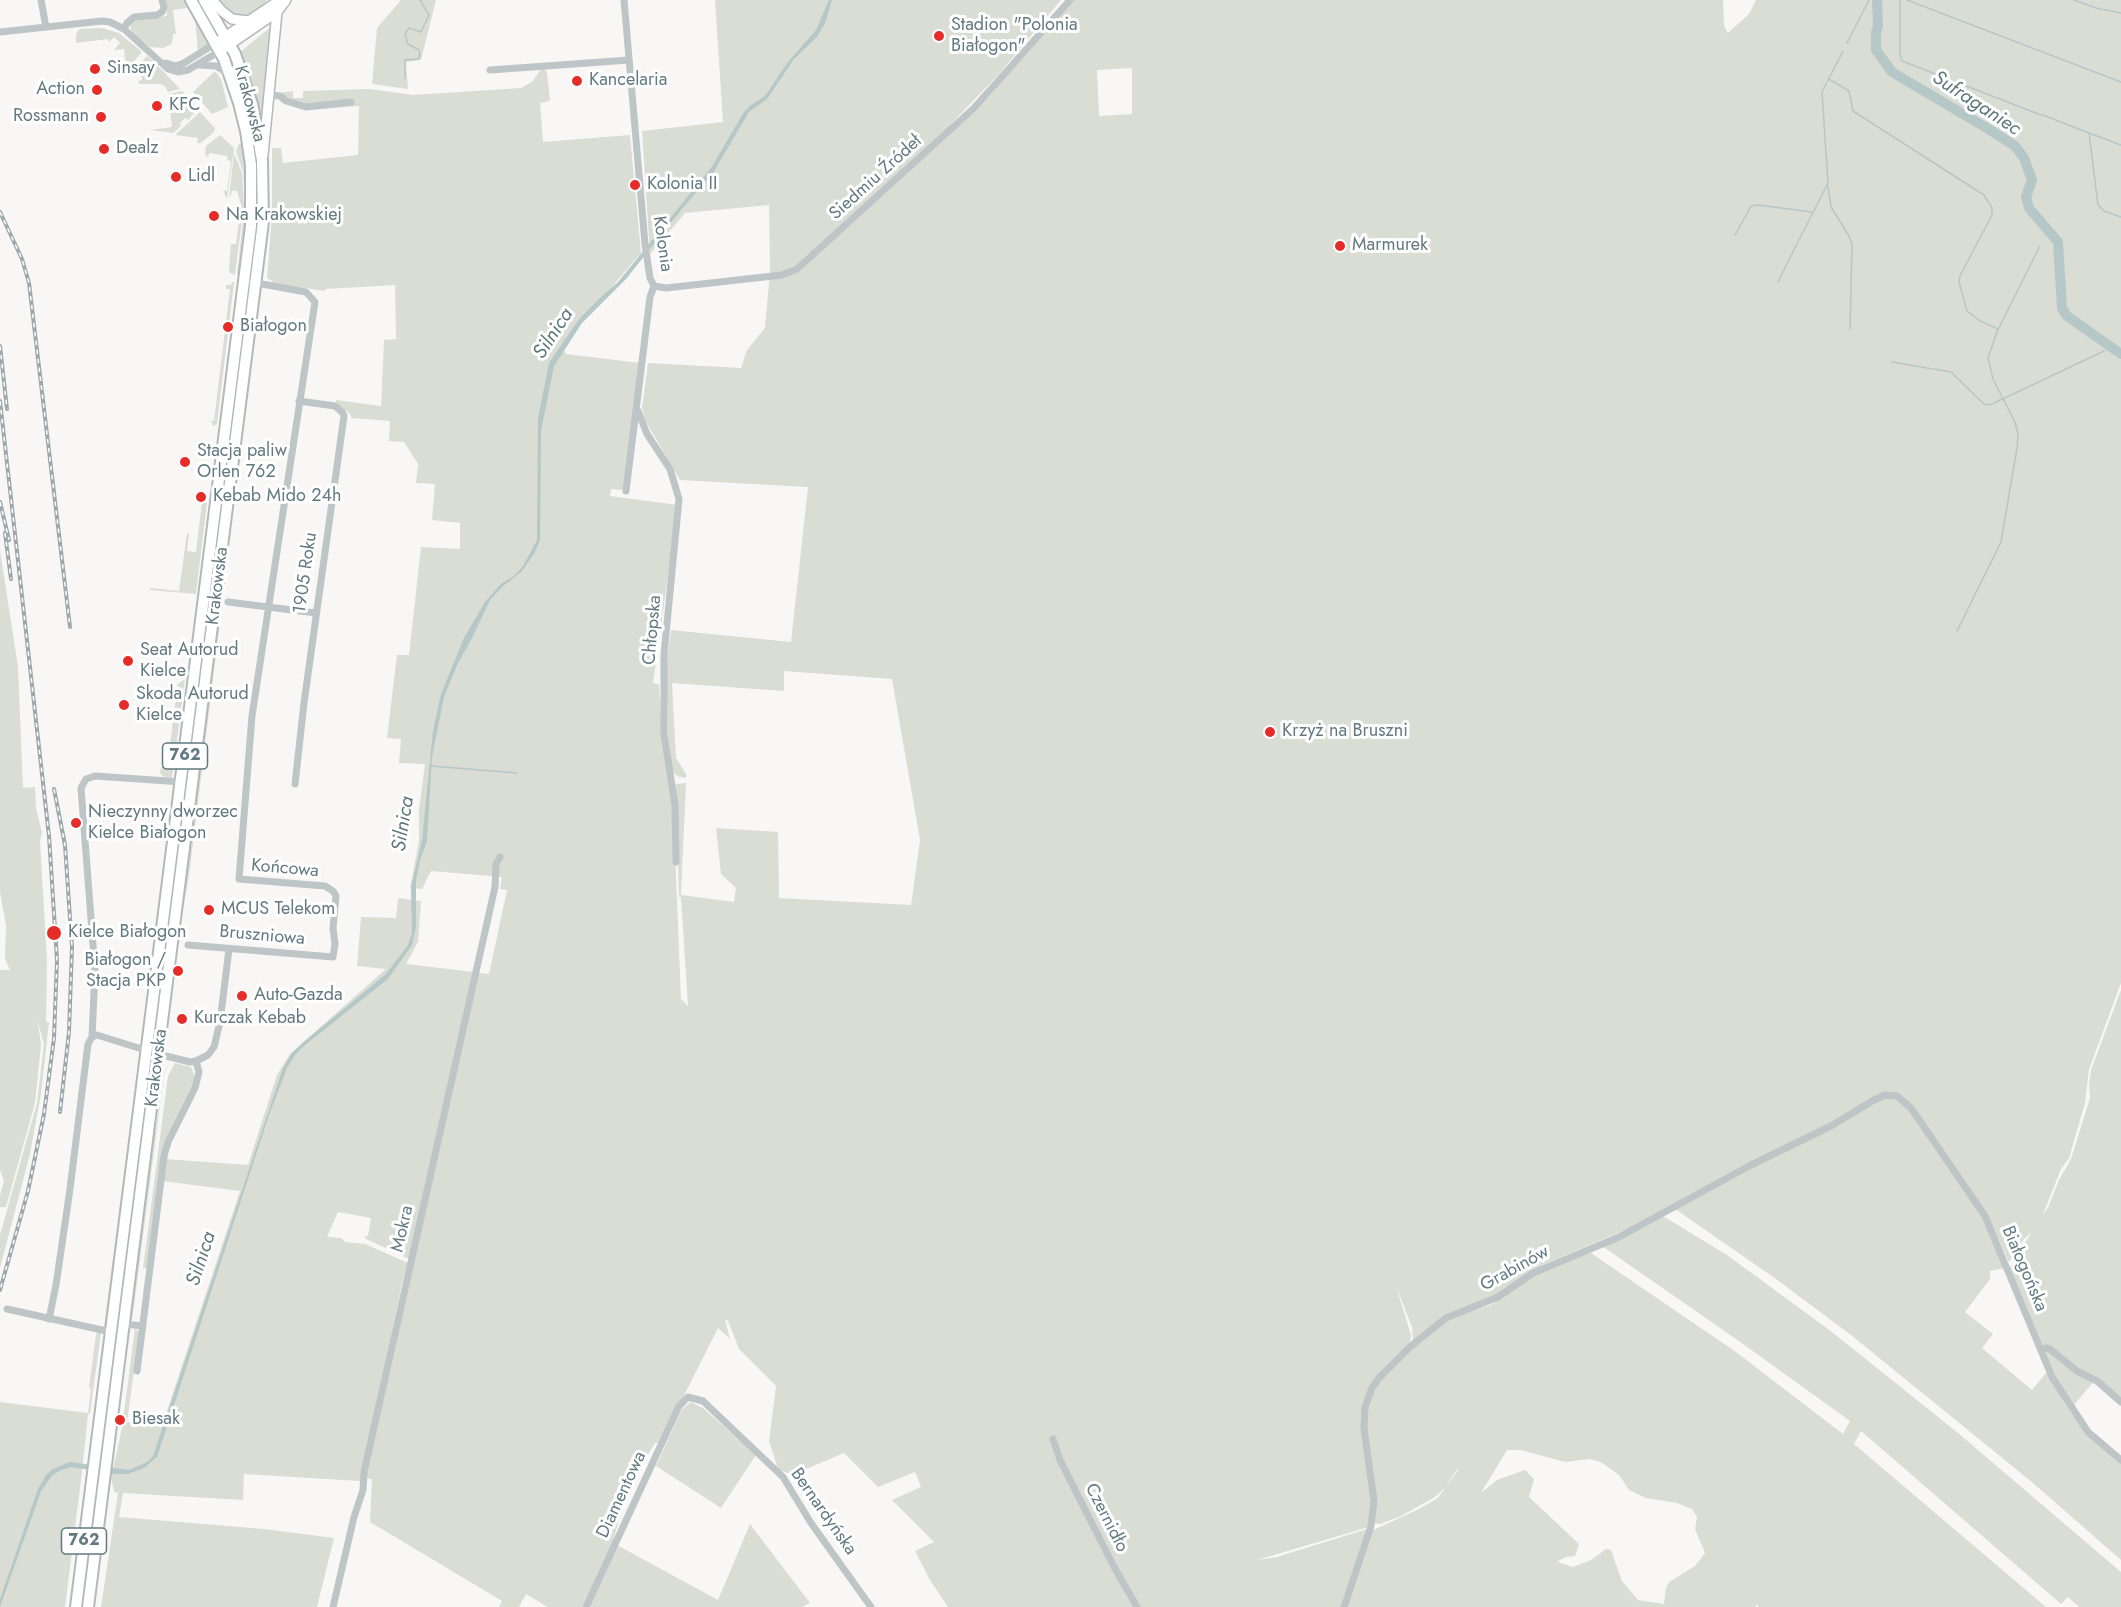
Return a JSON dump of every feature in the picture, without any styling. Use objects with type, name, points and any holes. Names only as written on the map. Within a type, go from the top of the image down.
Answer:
[{"type":"main road","name":"Krakowska","points":[[76,1607],[111,1332],[153,1052],[257,284],[264,210],[262,160],[252,104],[242,71],[191,0]]},
{"type":"main road","name":"Krakowska","points":[[88,1607],[124,1324],[182,782],[251,226],[251,173],[246,131],[223,44],[204,0]]},
{"type":"main road","points":[[212,0],[227,15],[237,21],[249,21]]},
{"type":"main road","points":[[223,44],[249,21],[285,0]]},
{"type":"main road","points":[[223,44],[275,5]]},
{"type":"main road","points":[[262,160],[275,5]]},
{"type":"street","points":[[41,0],[46,27]]},
{"type":"street","points":[[123,29],[134,17],[157,15],[162,12],[164,4],[162,0]]},
{"type":"street","name":"Kolonia","points":[[624,0],[645,246],[650,278],[654,286],[649,307],[638,411],[626,490]]},
{"type":"street","name":"Siedmiu Źródeł","points":[[654,286],[666,288],[782,275],[797,268],[974,108],[1070,0]]},
{"type":"street","points":[[0,32],[110,22],[123,29],[168,69],[178,72],[195,65],[223,44]]},
{"type":"street","points":[[160,60],[167,64],[179,65],[223,44]]},
{"type":"street","points":[[490,70],[629,60]]},
{"type":"street","points":[[195,65],[216,66],[230,75]]},
{"type":"street","points":[[269,94],[306,107],[351,102]]},
{"type":"street","points":[[245,281],[306,292],[315,302],[268,607]]},
{"type":"street","name":"1905 Roku","points":[[295,784],[344,416],[335,406],[299,401]]},
{"type":"street","name":"Chłopska","points":[[638,411],[647,434],[670,468],[679,499],[664,655],[664,734],[675,805],[676,862]]},
{"type":"street","points":[[228,602],[316,613]]},
{"type":"street","name":"Końcowa","points":[[268,607],[252,716],[239,879],[325,886],[333,891],[336,896],[333,957]]},
{"type":"street","points":[[50,1319],[72,1178],[88,1044],[92,1037],[95,971],[81,788],[86,779],[94,776],[182,782]]},
{"type":"street","name":"Mokra","points":[[333,1607],[354,1517],[363,1490],[364,1472],[495,887],[496,864],[500,857]]},
{"type":"street","name":"Bruszniowa","points":[[188,945],[333,957]]},
{"type":"street","points":[[92,1037],[97,1035],[190,1062],[208,1055],[214,1047],[220,1022],[229,949]]},
{"type":"street","name":"Krakowska","points":[[137,1371],[164,1156],[168,1142],[198,1080],[199,1072],[196,1061]]},
{"type":"street","name":"Białogońska","points":[[1890,1095],[1897,1096],[1911,1108],[1985,1216],[2052,1377],[2088,1432],[2121,1460]]},
{"type":"street","name":"Grabinów","points":[[1344,1607],[1371,1526],[1374,1501],[1364,1428],[1365,1407],[1372,1388],[1379,1378],[1411,1346],[1446,1318],[1484,1304],[1533,1273],[1619,1237],[1750,1165],[1831,1126],[1874,1100],[1890,1095]]},
{"type":"street","points":[[8,1310],[111,1332]]},
{"type":"street","points":[[124,1324],[142,1326]]},
{"type":"street","points":[[2041,1349],[2052,1350],[2078,1371],[2093,1378],[2121,1402]]},
{"type":"street","name":"Diamentowa","points":[[586,1607],[679,1406],[688,1397]]},
{"type":"street","name":"Bernardyńska","points":[[688,1397],[703,1401],[783,1477],[871,1607]]},
{"type":"street","name":"Czernidło","points":[[1053,1439],[1060,1460],[1137,1607]]},
{"type":"shaded area","points":[[165,0],[185,0],[209,40],[207,46],[198,52],[195,18],[187,8],[173,10],[176,34],[173,34],[172,44],[163,48],[150,47],[134,35],[130,27],[131,23],[136,20],[167,16]]},
{"type":"shaded area","points":[[216,0],[267,0],[264,7],[249,17],[237,18]]},
{"type":"shaded area","points":[[401,0],[436,0],[421,60],[406,62],[408,89],[372,84],[377,28]]},
{"type":"shaded area","points":[[715,0],[1061,0],[998,75],[950,125],[958,127],[989,96],[1073,0],[1723,0],[1724,26],[1728,33],[1749,14],[1756,0],[2121,0],[2121,983],[2089,1069],[2085,1103],[2069,1158],[2061,1169],[2043,1214],[2071,1159],[2090,1098],[2091,1070],[2121,990],[2121,1399],[2096,1379],[2073,1406],[2055,1377],[2010,1268],[2031,1233],[2024,1239],[2009,1262],[1987,1214],[1984,1219],[2005,1268],[1990,1271],[1990,1279],[1965,1312],[1993,1334],[1982,1348],[2032,1390],[2047,1372],[2065,1404],[2082,1427],[2121,1463],[2121,1560],[2033,1483],[1851,1335],[1776,1279],[1675,1209],[1542,1265],[1498,1294],[1453,1313],[1413,1343],[1412,1327],[1396,1286],[1411,1335],[1410,1345],[1382,1371],[1364,1403],[1372,1501],[1369,1527],[1257,1560],[1277,1557],[1367,1529],[1342,1607],[948,1607],[930,1580],[915,1551],[934,1542],[892,1500],[921,1487],[915,1472],[878,1487],[844,1453],[792,1475],[778,1469],[769,1441],[776,1386],[739,1349],[728,1321],[725,1319],[730,1339],[718,1328],[660,1443],[655,1443],[635,1483],[628,1489],[613,1541],[582,1607],[548,1607],[526,1594],[519,1607],[499,1607],[502,1601],[370,1522],[372,1479],[365,1478],[479,973],[489,974],[507,890],[500,889],[502,877],[431,871],[422,889],[410,888],[419,841],[419,809],[425,764],[399,763],[401,739],[387,738],[397,655],[409,655],[421,547],[460,549],[460,523],[432,520],[435,484],[416,483],[418,464],[404,442],[389,441],[390,421],[351,418],[351,415],[336,403],[336,400],[381,406],[384,340],[396,339],[395,285],[326,289],[325,291],[272,283],[267,278],[272,215],[272,148],[281,148],[283,163],[358,155],[359,106],[308,110],[308,107],[290,101],[279,93],[293,91],[293,98],[303,98],[303,91],[370,89],[413,95],[521,88],[532,82],[541,69],[545,69],[550,101],[540,103],[543,142],[630,135],[641,253],[598,303],[579,319],[563,348],[566,354],[640,363],[624,490],[611,489],[610,496],[678,505],[653,683],[659,684],[662,731],[673,804],[681,999],[688,1006],[681,897],[679,897],[676,784],[686,783],[681,895],[734,902],[736,888],[721,874],[716,828],[778,832],[779,898],[911,905],[920,840],[892,679],[784,671],[784,691],[672,683],[676,758],[686,778],[679,777],[672,772],[668,734],[666,668],[671,630],[791,642],[808,487],[680,480],[645,420],[642,408],[648,363],[741,368],[747,350],[765,328],[770,271],[769,205],[685,213],[650,254],[642,131],[723,122]],"holes":[[[1132,68],[1132,114],[1099,116],[1097,70]]]},
{"type":"shaded area","points":[[829,0],[832,0],[825,23],[817,37],[794,59],[767,99],[749,112],[713,173],[626,279],[582,323],[554,366],[541,431],[540,540],[534,554],[522,571],[490,600],[458,663],[444,697],[432,757],[427,841],[416,880],[416,927],[412,945],[388,979],[305,1045],[287,1068],[269,1115],[157,1457],[144,1468],[128,1474],[71,1467],[52,1476],[41,1491],[0,1607],[0,1599],[38,1489],[46,1475],[53,1469],[70,1462],[129,1470],[147,1462],[153,1456],[283,1068],[292,1053],[306,1040],[386,974],[408,945],[412,933],[411,888],[422,840],[433,731],[441,694],[464,638],[485,602],[501,584],[514,576],[523,566],[537,540],[538,418],[549,363],[579,319],[618,282],[711,168],[744,112],[765,96],[788,62],[816,30]]},
{"type":"shaded area","points":[[272,26],[263,113],[261,125],[239,53]]},
{"type":"shaded area","points":[[102,28],[119,33],[142,52],[131,65],[132,75],[127,76],[124,49],[114,50],[120,43],[114,37],[109,42],[108,39],[76,43],[79,29]]},
{"type":"shaded area","points":[[147,56],[180,89],[168,92],[161,84],[139,84],[138,81],[142,80],[141,71],[137,72],[137,67]]},
{"type":"shaded area","points":[[215,71],[221,79],[228,107],[212,114],[193,92]]},
{"type":"shaded area","points":[[182,91],[198,109],[188,120],[185,118],[180,123],[181,126],[173,133],[150,130],[172,127],[168,94]]},
{"type":"shaded area","points":[[200,112],[215,128],[214,132],[201,143],[197,143],[198,138],[175,135]]},
{"type":"shaded area","points":[[220,135],[234,148],[227,199],[223,190],[227,191],[231,161],[227,160],[227,156],[209,153],[208,158],[205,154],[206,146]]},
{"type":"shaded area","points":[[241,143],[245,153],[248,206],[241,273],[237,275],[245,203],[243,172],[236,151]]},
{"type":"shaded area","points":[[234,153],[242,173],[244,204],[235,275],[230,273],[229,268],[231,244],[236,244],[241,205],[237,191],[233,190],[229,198]]},
{"type":"shaded area","points":[[234,282],[217,424],[213,426],[211,421],[214,421],[230,289],[226,289],[226,285],[231,285]]},
{"type":"shaded area","points":[[230,443],[162,984],[164,947]]},
{"type":"shaded area","points":[[202,502],[207,503],[196,594],[150,590],[151,588],[179,591],[187,533],[189,534],[187,551],[196,552]]},
{"type":"shaded area","points":[[229,548],[189,876],[182,915],[227,549]]},
{"type":"shaded area","points":[[0,550],[18,667],[23,788],[35,787],[36,808],[42,833],[40,840],[47,962],[46,1022],[49,1022],[41,1094],[30,1154],[0,1268],[0,1235],[37,1103],[44,1044],[38,1022],[41,1045],[35,1103],[6,1207],[0,1207],[4,1181],[0,1170],[0,970],[10,970],[5,959],[6,925],[0,892]]},
{"type":"shaded area","points":[[185,679],[172,778],[164,777],[160,773],[161,767],[167,767],[178,684]]},
{"type":"shaded area","points":[[398,898],[421,901],[418,942],[406,964],[474,972],[409,1259],[366,1239],[371,1218],[338,1212],[327,1237],[365,1244],[408,1263],[360,1481],[244,1474],[243,1500],[123,1493],[119,1517],[264,1529],[334,1538],[317,1607],[101,1607],[118,1493],[114,1492],[111,1478],[122,1428],[135,1328],[139,1333],[127,1422],[162,1426],[240,1191],[162,1181],[165,1159],[248,1165],[277,1075],[290,1054],[386,969],[357,966],[361,917],[396,918]]},
{"type":"shaded area","points":[[169,1063],[164,1074],[132,1321],[129,1317],[148,1162],[156,1128],[163,1074]]},
{"type":"shaded area","points":[[175,1063],[191,1067],[196,1080],[168,1138],[148,1269],[143,1268],[168,1076]]},
{"type":"shaded area","points":[[130,1128],[131,1146],[107,1325],[104,1327]]},
{"type":"shaded area","points":[[1663,1216],[1727,1255],[1832,1332],[1958,1433],[2121,1572],[2121,1607],[2079,1607],[2068,1597],[2061,1604],[1861,1431],[1854,1444],[2046,1607],[1759,1607],[1756,1604],[1756,1607],[1345,1607],[1371,1531],[1438,1498],[1458,1470],[1435,1497],[1401,1516],[1380,1524],[1374,1523],[1366,1407],[1379,1382],[1411,1349],[1448,1319],[1490,1305],[1533,1275],[1588,1251],[1736,1352],[1843,1434],[1850,1421],[1602,1246]],"holes":[[[1507,1450],[1521,1450],[1565,1462],[1590,1459],[1601,1462],[1619,1475],[1629,1490],[1646,1498],[1677,1503],[1692,1509],[1697,1517],[1695,1529],[1705,1553],[1695,1566],[1669,1582],[1664,1604],[1638,1600],[1622,1581],[1611,1550],[1606,1549],[1591,1560],[1573,1567],[1560,1563],[1558,1561],[1566,1557],[1575,1556],[1579,1544],[1529,1497],[1534,1479],[1525,1470],[1497,1480],[1481,1493]]]},
{"type":"shaded area","points":[[98,1332],[101,1333],[90,1413],[88,1414],[65,1607],[0,1607],[0,1402],[88,1413],[91,1389],[89,1388]]},
{"type":"shaded area","points":[[691,1402],[703,1408],[756,1455],[721,1508],[656,1466],[682,1409]]},
{"type":"shaded area","points":[[750,1524],[810,1603],[802,1607],[588,1607],[617,1545],[718,1600]]},
{"type":"waterway","points":[[405,78],[405,60],[418,59],[420,56],[419,50],[408,44],[405,34],[409,28],[421,32],[429,15],[420,0]]},
{"type":"waterway","points":[[1847,43],[1869,0]]},
{"type":"waterway","name":"Sufraganiec","points":[[1877,0],[1876,50],[1892,72],[2015,146],[2024,158],[2032,180],[2026,197],[2029,208],[2058,242],[2062,308],[2067,316],[2121,354]]},
{"type":"waterway","points":[[1900,0],[1900,56],[1902,61],[2041,115]]},
{"type":"waterway","points":[[1907,0],[2121,82]]},
{"type":"waterway","points":[[2074,0],[2096,8],[2121,13]]},
{"type":"waterway","points":[[1799,240],[1828,183],[1822,92],[1843,51]]},
{"type":"waterway","points":[[1829,79],[1849,91],[1853,111],[1984,195],[1992,208],[1992,215],[1959,282],[1967,311],[1980,321],[1998,329],[1988,358],[1993,379],[2015,422],[2018,434],[2017,448],[2001,542],[1957,631]]},
{"type":"waterway","points":[[2043,115],[2089,133],[2098,205],[2104,211],[2121,217]]},
{"type":"waterway","points":[[2089,133],[2121,145]]},
{"type":"waterway","points":[[1828,186],[1831,207],[1852,244],[1850,329]]},
{"type":"waterway","points":[[1735,235],[1751,206],[1812,212]]},
{"type":"waterway","points":[[1778,282],[1798,242]]},
{"type":"waterway","points":[[1999,328],[2040,246]]},
{"type":"waterway","name":"Sufraganiec","points":[[2106,350],[2110,347]]},
{"type":"waterway","points":[[1892,362],[1951,372],[1984,404],[1990,405],[2104,351]]},
{"type":"waterway","points":[[431,766],[517,773]]},
{"type":"railway","points":[[0,212],[22,259],[29,283],[70,627]]},
{"type":"railway","points":[[0,346],[7,409]]},
{"type":"railway","points":[[0,401],[49,836],[57,960],[54,1038],[44,1114],[28,1191],[0,1290]]},
{"type":"railway","points":[[0,502],[9,540]]},
{"type":"railway","points":[[5,533],[11,579]]},
{"type":"railway","points":[[54,789],[65,845],[72,947],[69,1032],[60,1112]]},
{"type":"place","name":"Stadion \"Polonia Białogon\"","points":[[939,36]]},
{"type":"place","name":"Sinsay","points":[[95,69]]},
{"type":"place","name":"Kancelaria","points":[[577,81]]},
{"type":"place","name":"Action","points":[[97,90]]},
{"type":"place","name":"KFC","points":[[157,106]]},
{"type":"place","name":"Rossmann","points":[[101,117]]},
{"type":"place","name":"Dealz","points":[[104,149]]},
{"type":"place","name":"Lidl","points":[[176,177]]},
{"type":"place","name":"Kolonia II","points":[[635,185]]},
{"type":"place","name":"Na Krakowskiej","points":[[214,216]]},
{"type":"place","name":"Marmurek","points":[[1340,246]]},
{"type":"place","name":"Białogon","points":[[228,327]]},
{"type":"place","name":"Stacja paliw Orlen 762","points":[[185,462]]},
{"type":"place","name":"Kebab Mido 24h","points":[[201,497]]},
{"type":"place","name":"Seat Autorud Kielce","points":[[128,661]]},
{"type":"place","name":"Skoda Autorud Kielce","points":[[124,705]]},
{"type":"place","name":"Krzyż na Bruszni","points":[[1270,732]]},
{"type":"place","name":"Nieczynny dworzec Kielce Białogon","points":[[76,823]]},
{"type":"place","name":"MCUS Telekom","points":[[209,910]]},
{"type":"place","name":"Kielce Białogon","points":[[54,933]]},
{"type":"place","name":"Białogon / Stacja PKP","points":[[178,971]]},
{"type":"place","name":"Auto-Gazda","points":[[242,996]]},
{"type":"place","name":"Kurczak Kebab","points":[[182,1019]]},
{"type":"place","name":"Biesak","points":[[120,1420]]},
{"type":"water label","name":"Silnica","points":[[554,334]]},
{"type":"water label","name":"Silnica","points":[[404,824]]},
{"type":"water label","name":"Silnica","points":[[202,1259]]}]
